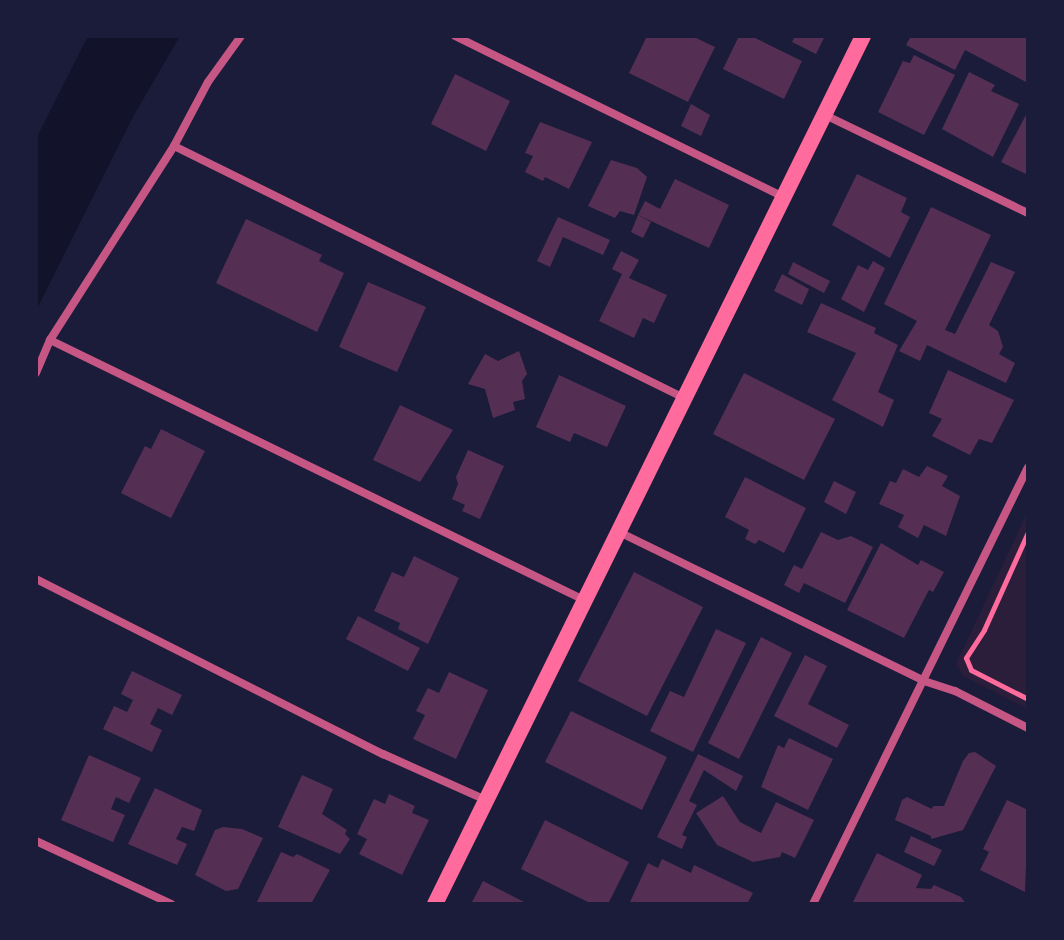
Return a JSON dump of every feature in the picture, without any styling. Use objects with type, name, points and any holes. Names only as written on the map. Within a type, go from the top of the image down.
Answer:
[{"type":"main road","points":[[435,904],[863,36]]},
{"type":"street","points":[[36,373],[50,340],[174,146],[208,82],[241,36]]},
{"type":"street","points":[[455,36],[784,197]]},
{"type":"street","points":[[825,115],[1028,213]]},
{"type":"street","points":[[174,146],[685,398]]},
{"type":"street","points":[[50,340],[584,600]]},
{"type":"street","points":[[813,904],[1028,468]]},
{"type":"street","points":[[619,532],[924,681],[955,691],[1028,728]]},
{"type":"street","points":[[36,579],[383,754],[487,800]]},
{"type":"street","points":[[36,841],[171,904]]},
{"type":"path","points":[[1028,532],[984,630],[966,658],[971,670],[1028,699]]},
{"type":"shaded area","points":[[88,36],[180,36],[134,115],[36,311],[36,139]]},
{"type":"shaded area","points":[[1028,511],[1028,709],[963,676],[956,664]]},
{"type":"building","points":[[647,36],[692,36],[715,47],[688,102],[629,73]]},
{"type":"building","points":[[739,36],[751,36],[802,61],[784,99],[723,69]]},
{"type":"building","points":[[795,36],[825,36],[816,54],[792,42]]},
{"type":"building","points":[[911,36],[1028,36],[1028,83],[965,50],[955,70],[906,45]]},
{"type":"building","points":[[914,55],[955,75],[924,135],[878,112],[903,61],[910,63]]},
{"type":"building","points":[[969,72],[995,85],[991,91],[1019,104],[993,157],[942,129]]},
{"type":"building","points":[[455,74],[510,101],[486,151],[431,124]]},
{"type":"building","points":[[691,104],[710,115],[701,136],[681,126]]},
{"type":"building","points":[[1028,111],[1028,175],[1001,162]]},
{"type":"building","points":[[540,122],[592,142],[569,189],[545,177],[543,181],[525,172],[533,156],[525,153]]},
{"type":"building","points":[[611,160],[637,168],[647,177],[634,215],[620,211],[615,218],[588,206]]},
{"type":"building","points":[[857,174],[907,198],[901,212],[910,217],[890,258],[832,225]]},
{"type":"building","points":[[675,179],[729,205],[709,248],[638,215],[645,201],[660,209]]},
{"type":"building","points":[[931,207],[991,235],[945,330],[955,334],[991,262],[1015,272],[989,325],[998,331],[1003,347],[999,354],[1015,363],[1006,383],[927,345],[920,361],[899,351],[917,321],[884,304]]},
{"type":"building","points":[[638,215],[651,222],[643,238],[631,232]]},
{"type":"building","points":[[558,217],[610,240],[603,255],[563,237],[550,267],[537,261]]},
{"type":"building","points":[[246,219],[322,255],[319,261],[344,273],[317,332],[216,283]]},
{"type":"building","points":[[621,251],[639,260],[629,278],[667,295],[654,323],[643,318],[634,338],[599,321],[622,274],[612,269]]},
{"type":"building","points":[[873,261],[885,268],[864,312],[841,299],[858,265],[868,270]]},
{"type":"building","points":[[793,262],[830,281],[824,293],[788,274]]},
{"type":"building","points":[[782,274],[809,289],[802,305],[774,291]]},
{"type":"building","points":[[368,282],[426,307],[397,372],[339,347]]},
{"type":"building","points":[[821,303],[876,328],[874,333],[898,345],[878,392],[894,400],[883,427],[832,400],[856,353],[807,332]]},
{"type":"building","points":[[519,351],[527,374],[522,381],[525,399],[513,402],[515,410],[493,418],[485,389],[468,384],[485,354],[498,361]]},
{"type":"building","points":[[948,370],[1014,400],[992,443],[979,439],[970,455],[932,436],[942,419],[929,413]]},
{"type":"building","points":[[744,373],[835,419],[804,480],[713,434]]},
{"type":"building","points":[[559,375],[626,406],[607,447],[574,433],[570,442],[536,427]]},
{"type":"building","points":[[400,405],[453,430],[420,482],[373,460]]},
{"type":"building","points":[[161,429],[205,451],[171,518],[121,493],[145,446],[151,449]]},
{"type":"building","points":[[468,450],[504,466],[480,519],[462,511],[465,505],[452,499],[458,484],[456,477]]},
{"type":"building","points":[[927,466],[948,476],[942,486],[960,496],[946,536],[924,525],[918,538],[898,527],[904,515],[879,504],[890,481],[896,483],[903,469],[919,477]]},
{"type":"building","points":[[745,477],[806,508],[784,553],[759,540],[755,544],[745,539],[749,530],[725,517]]},
{"type":"building","points":[[834,481],[856,492],[846,514],[824,502]]},
{"type":"building","points":[[821,532],[838,540],[851,536],[873,547],[845,603],[804,583],[799,593],[784,585],[794,565],[802,569]]},
{"type":"building","points":[[881,543],[918,565],[921,560],[944,572],[933,592],[929,590],[904,638],[847,610]]},
{"type":"building","points":[[414,556],[459,578],[428,644],[398,629],[400,623],[374,611],[392,572],[404,577]]},
{"type":"building","points":[[634,572],[703,607],[647,716],[578,681]]},
{"type":"building","points":[[358,616],[420,648],[408,671],[346,639]]},
{"type":"building","points":[[716,629],[746,643],[693,752],[650,731],[670,691],[684,697]]},
{"type":"building","points":[[761,637],[792,653],[739,759],[708,743]]},
{"type":"building","points":[[805,655],[827,666],[808,704],[849,725],[837,748],[774,716]]},
{"type":"building","points":[[132,671],[182,695],[172,715],[158,708],[150,724],[162,730],[152,752],[103,729],[114,706],[127,712],[133,700],[121,694]]},
{"type":"building","points":[[449,672],[488,690],[456,759],[413,739],[425,715],[416,711],[428,688],[439,693]]},
{"type":"building","points":[[571,711],[667,757],[642,810],[545,762]]},
{"type":"building","points":[[789,738],[833,759],[808,810],[761,787],[778,745],[784,748]]},
{"type":"building","points":[[975,752],[996,766],[963,830],[931,839],[931,836],[895,820],[902,800],[907,797],[932,809],[933,806],[944,806],[963,761],[969,753]]},
{"type":"building","points":[[698,754],[743,776],[736,791],[704,770],[689,801],[697,805],[682,835],[687,837],[682,849],[657,837]]},
{"type":"building","points":[[89,755],[141,778],[129,803],[116,797],[111,809],[125,815],[113,842],[61,820]]},
{"type":"building","points":[[302,775],[333,789],[322,814],[347,830],[345,834],[350,839],[340,854],[278,827]]},
{"type":"building","points":[[155,788],[202,810],[194,831],[182,827],[176,839],[187,844],[177,865],[128,844]]},
{"type":"building","points":[[389,794],[415,806],[412,813],[429,820],[402,875],[359,854],[367,839],[357,834],[374,799],[385,804]]},
{"type":"building","points":[[723,796],[740,822],[761,833],[776,802],[814,820],[795,858],[782,852],[780,857],[753,862],[717,845],[696,813]]},
{"type":"building","points":[[1007,800],[1028,810],[1025,892],[980,870],[989,852],[983,849]]},
{"type":"building","points":[[545,820],[629,862],[608,904],[592,904],[521,869]]},
{"type":"building","points":[[223,827],[242,829],[263,838],[238,889],[226,891],[195,875],[215,830]]},
{"type":"building","points":[[911,836],[942,850],[934,866],[904,852]]},
{"type":"building","points":[[281,852],[293,857],[297,854],[330,870],[311,904],[256,904]]},
{"type":"building","points":[[877,853],[922,875],[916,888],[931,889],[934,885],[961,897],[966,904],[853,902]]},
{"type":"building","points":[[662,859],[691,873],[694,865],[753,893],[747,904],[630,902],[648,863],[658,868]]},
{"type":"building","points":[[483,881],[528,904],[471,904]]}]
